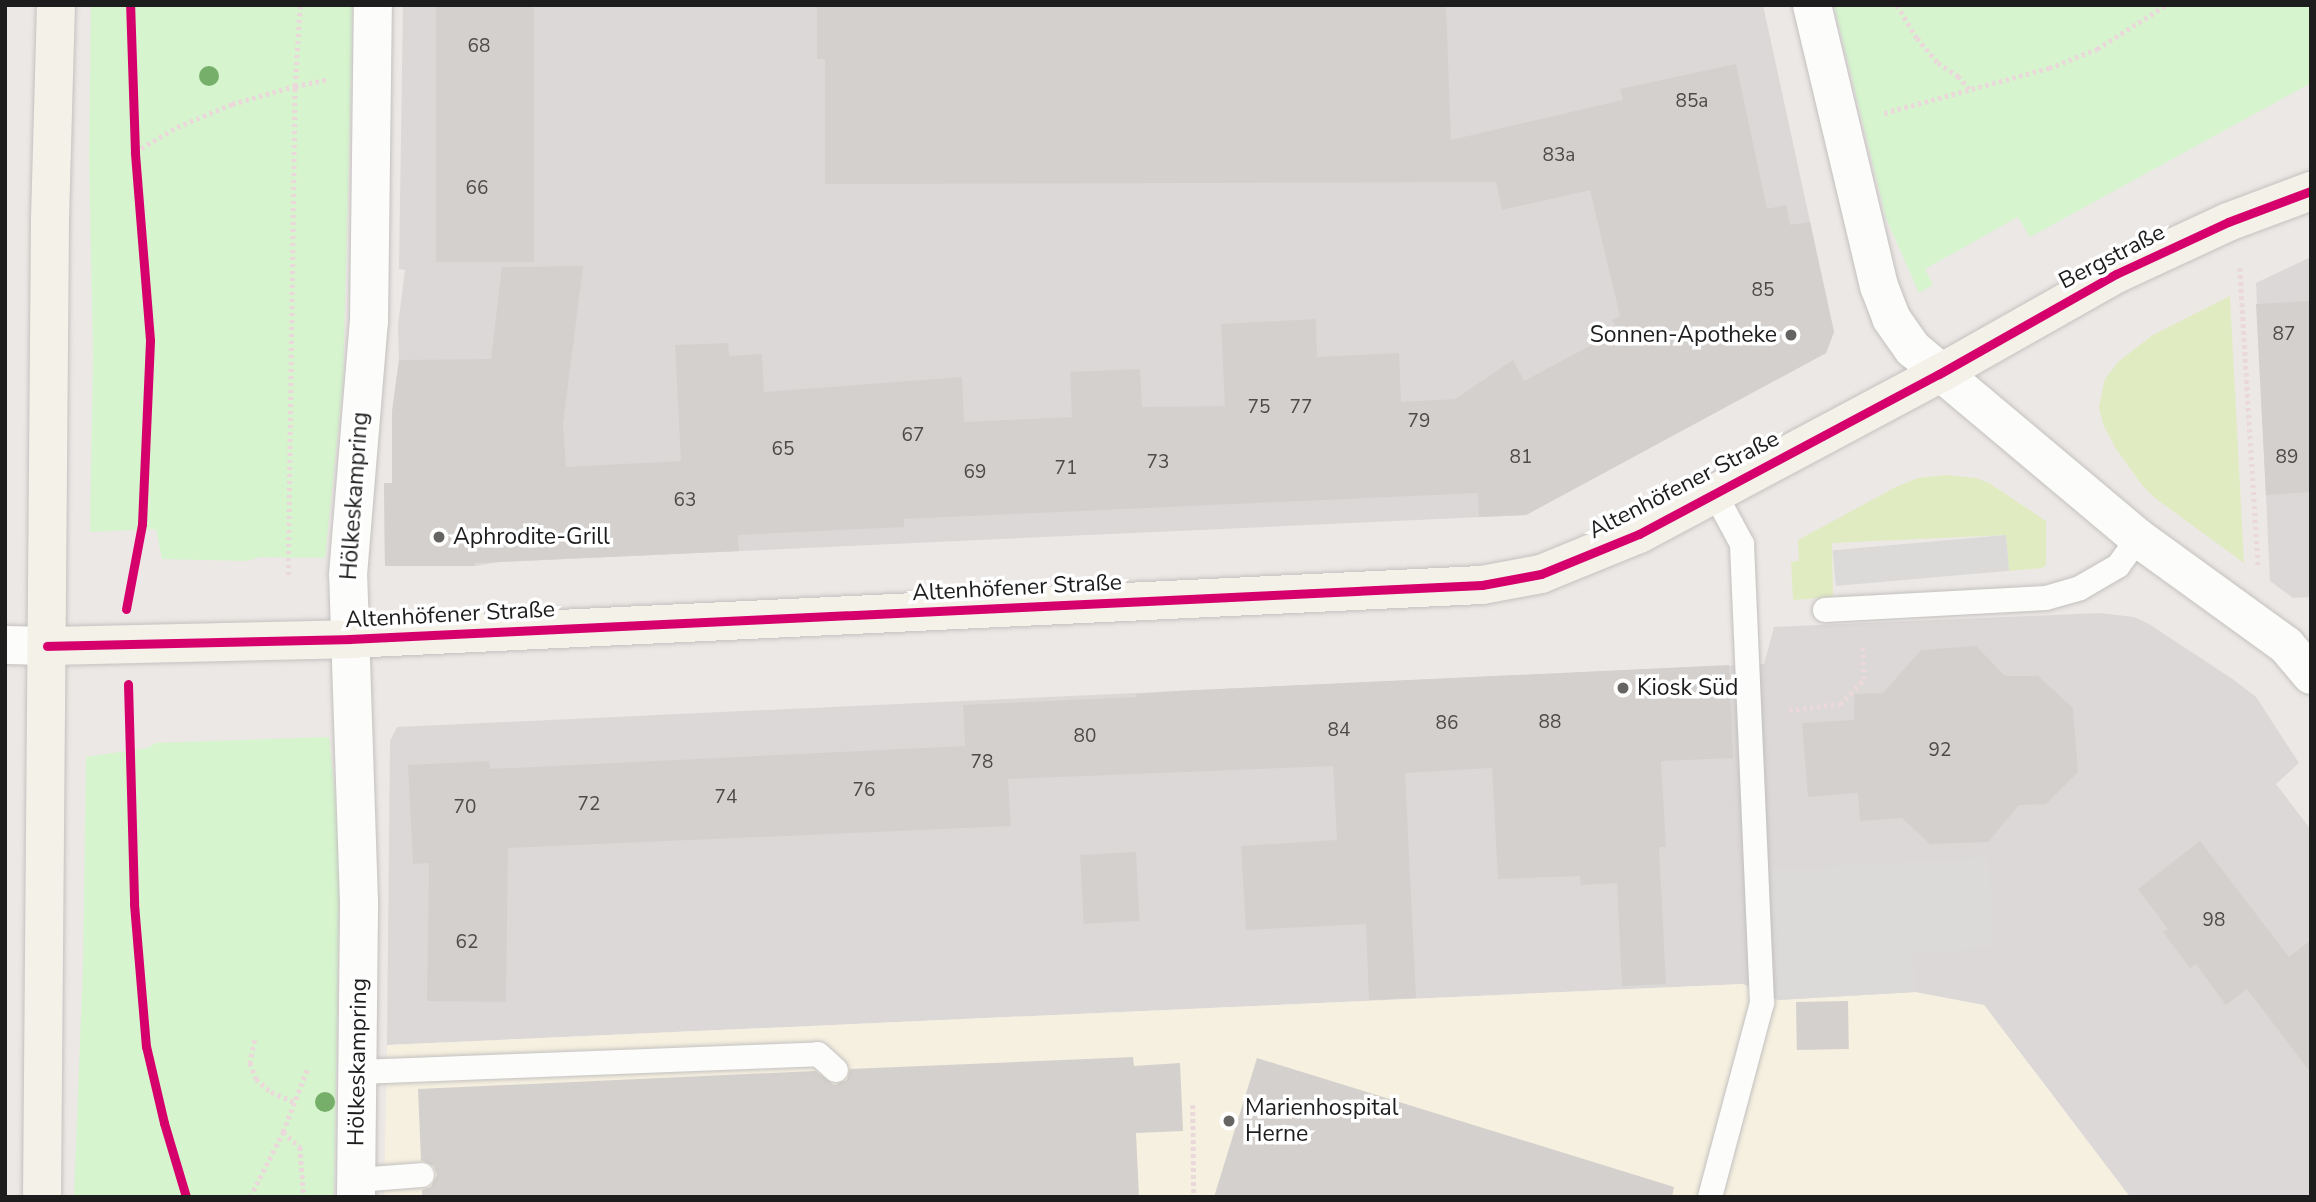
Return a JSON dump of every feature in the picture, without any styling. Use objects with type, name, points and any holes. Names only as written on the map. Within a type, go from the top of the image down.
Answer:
[{"type":"street","points":[[42,1197],[50,232],[56,5]]},
{"type":"street","name":"Hölkeskampring","points":[[356,1188],[359,902],[348,575],[369,322],[373,5]]},
{"type":"street","points":[[1812,5],[1879,286],[1891,318],[1913,349],[1939,374],[2138,538],[2286,645],[2311,675]]},
{"type":"street","name":"Bergstraße","points":[[1939,374],[2116,274],[2228,222],[2311,191]]},
{"type":"street","name":"Altenhöfener Straße","points":[[5,645],[349,639],[1482,585],[1541,574],[1639,534],[1939,374]]},
{"type":"lane","points":[[1710,1197],[1762,1003],[1742,544],[1715,494]]},
{"type":"lane","points":[[1825,610],[2046,598],[2080,588],[2118,566],[2138,538]]},
{"type":"lane","points":[[359,1072],[818,1054],[836,1070]]},
{"type":"lane","points":[[356,1188],[422,1175]]},
{"type":"path","points":[[288,575],[295,86],[300,5]]},
{"type":"path","points":[[1896,5],[1917,38],[1938,62],[1958,76],[1971,92]]},
{"type":"path","points":[[1839,124],[1971,92],[2049,68],[2097,48],[2166,5]]},
{"type":"path","points":[[135,152],[177,127],[210,113],[295,86],[372,73]]},
{"type":"path","points":[[2228,222],[2242,276],[2258,573],[2245,614]]},
{"type":"path","points":[[1750,715],[1840,704],[1854,691],[1864,679],[1862,608]]},
{"type":"path","points":[[255,1040],[250,1063],[256,1079],[271,1092],[295,1102]]},
{"type":"path","points":[[1194,1105],[1194,1197]]},
{"type":"path","points":[[283,1132],[299,1147],[304,1197]]},
{"type":"shaded area","points":[[403,5],[1763,5],[1834,332],[1826,353],[1526,515],[500,562],[475,566],[385,566],[384,483],[392,483],[392,412],[399,360],[398,325],[405,270],[399,269]]},
{"type":"shaded area","points":[[2311,257],[2311,597],[2293,598],[2270,581],[2256,283]]},
{"type":"shaded area","points":[[2006,535],[2009,571],[1836,586],[1833,550]]},
{"type":"shaded area","points":[[2099,613],[2134,617],[2149,624],[2234,680],[2256,697],[2299,763],[2276,784],[2311,830],[2311,1197],[2130,1197],[1984,1005],[1778,1000],[1743,984],[387,1045],[390,741],[397,727],[1764,664],[1774,627]]},
{"type":"shaded area","points":[[1989,857],[1994,948],[1913,953],[1915,992],[1778,1000],[1770,870]]},
{"type":"shaded area","name":"Marienhospital Herne","points":[[1743,984],[1778,1000],[1915,992],[1984,1005],[2130,1197],[384,1197],[387,1045]]},
{"type":"green space","points":[[91,5],[353,5],[343,382],[325,558],[260,557],[246,561],[162,559],[156,529],[90,532],[93,355],[89,156]]},
{"type":"green space","points":[[1834,5],[2311,5],[2311,83],[2030,237],[2018,217],[1925,269],[1933,285],[1919,293],[1886,218]]},
{"type":"green space","points":[[2230,296],[2244,563],[2155,498],[2142,485],[2116,449],[2103,424],[2099,407],[2105,379],[2119,361],[2153,335]]},
{"type":"green space","points":[[1946,475],[1976,478],[1989,483],[2046,521],[2046,565],[2042,568],[2009,571],[2006,535],[1832,543],[1833,597],[1793,600],[1791,562],[1799,561],[1798,540],[1896,487],[1918,478]]},
{"type":"green space","points":[[329,737],[340,840],[334,1197],[74,1197],[83,965],[86,757],[148,748],[155,743]]},
{"type":"building","points":[[436,5],[534,5],[534,262],[436,262]]},
{"type":"building","points":[[1446,5],[1451,140],[1623,100],[1620,89],[1736,64],[1767,209],[1786,205],[1790,225],[1810,222],[1834,332],[1826,353],[1526,515],[1479,517],[1478,493],[904,519],[904,527],[738,535],[739,551],[475,563],[475,566],[385,566],[384,483],[392,483],[392,412],[399,360],[491,359],[502,267],[583,266],[563,424],[566,467],[681,461],[675,345],[728,343],[729,356],[762,354],[764,392],[962,377],[964,422],[1072,417],[1070,372],[1140,369],[1142,407],[1225,406],[1221,324],[1316,319],[1317,357],[1399,353],[1401,402],[1455,399],[1513,360],[1524,381],[1618,331],[1612,320],[1620,316],[1590,190],[1502,210],[1496,182],[825,184],[825,59],[817,59],[817,6]]},
{"type":"building","points":[[2311,301],[2311,492],[2266,495],[2256,304]]},
{"type":"building","points":[[1976,646],[2005,676],[2038,676],[2073,708],[2078,772],[2046,804],[2019,805],[1988,842],[1930,844],[1902,818],[1860,821],[1858,793],[1808,797],[1802,723],[1854,720],[1854,694],[1883,693],[1921,650]]},
{"type":"building","points":[[1729,665],[1733,758],[1661,761],[1666,847],[1659,847],[1666,984],[1622,986],[1617,883],[1581,885],[1580,876],[1498,879],[1492,768],[1405,773],[1416,998],[1369,1000],[1366,924],[1246,930],[1241,846],[1337,840],[1333,766],[1008,779],[1011,826],[508,848],[506,1002],[427,1001],[429,863],[413,864],[408,765],[489,761],[490,769],[965,746],[963,705],[1136,697],[1136,694],[1176,691]]},
{"type":"building","points":[[2200,841],[2289,957],[2311,940],[2311,1073],[2247,989],[2226,1005],[2196,964],[2190,968],[2163,932],[2168,929],[2138,889]]},
{"type":"building","points":[[1136,852],[1140,921],[1084,924],[1080,855]]},
{"type":"building","points":[[1848,1001],[1849,1049],[1797,1050],[1796,1002]]},
{"type":"building","points":[[1133,1057],[1134,1066],[1180,1063],[1183,1131],[1136,1133],[1139,1197],[422,1197],[422,1190],[431,1187],[437,1175],[434,1166],[421,1160],[418,1089],[815,1071],[834,1085],[847,1080],[850,1069]]},
{"type":"building","points":[[1257,1058],[1674,1187],[1672,1197],[1214,1197]]},
{"type":"cycle path","points":[[126,609],[142,524],[150,340],[135,152],[130,5]]},
{"type":"cycle path","points":[[47,646],[349,639],[1482,585],[1541,574],[1639,534],[1939,374],[2116,274],[2228,222],[2311,191]]},
{"type":"cycle path","points":[[128,684],[134,904],[146,1046],[164,1123],[186,1197]]},
{"type":"place","name":"Sonnen-Apotheke","points":[[1791,335]]},
{"type":"place","name":"Aphrodite-Grill","points":[[439,537]]},
{"type":"place","name":"Kiosk Süd","points":[[1623,688]]},
{"type":"place","name":"Marienhospital Herne","points":[[1229,1121]]}]
